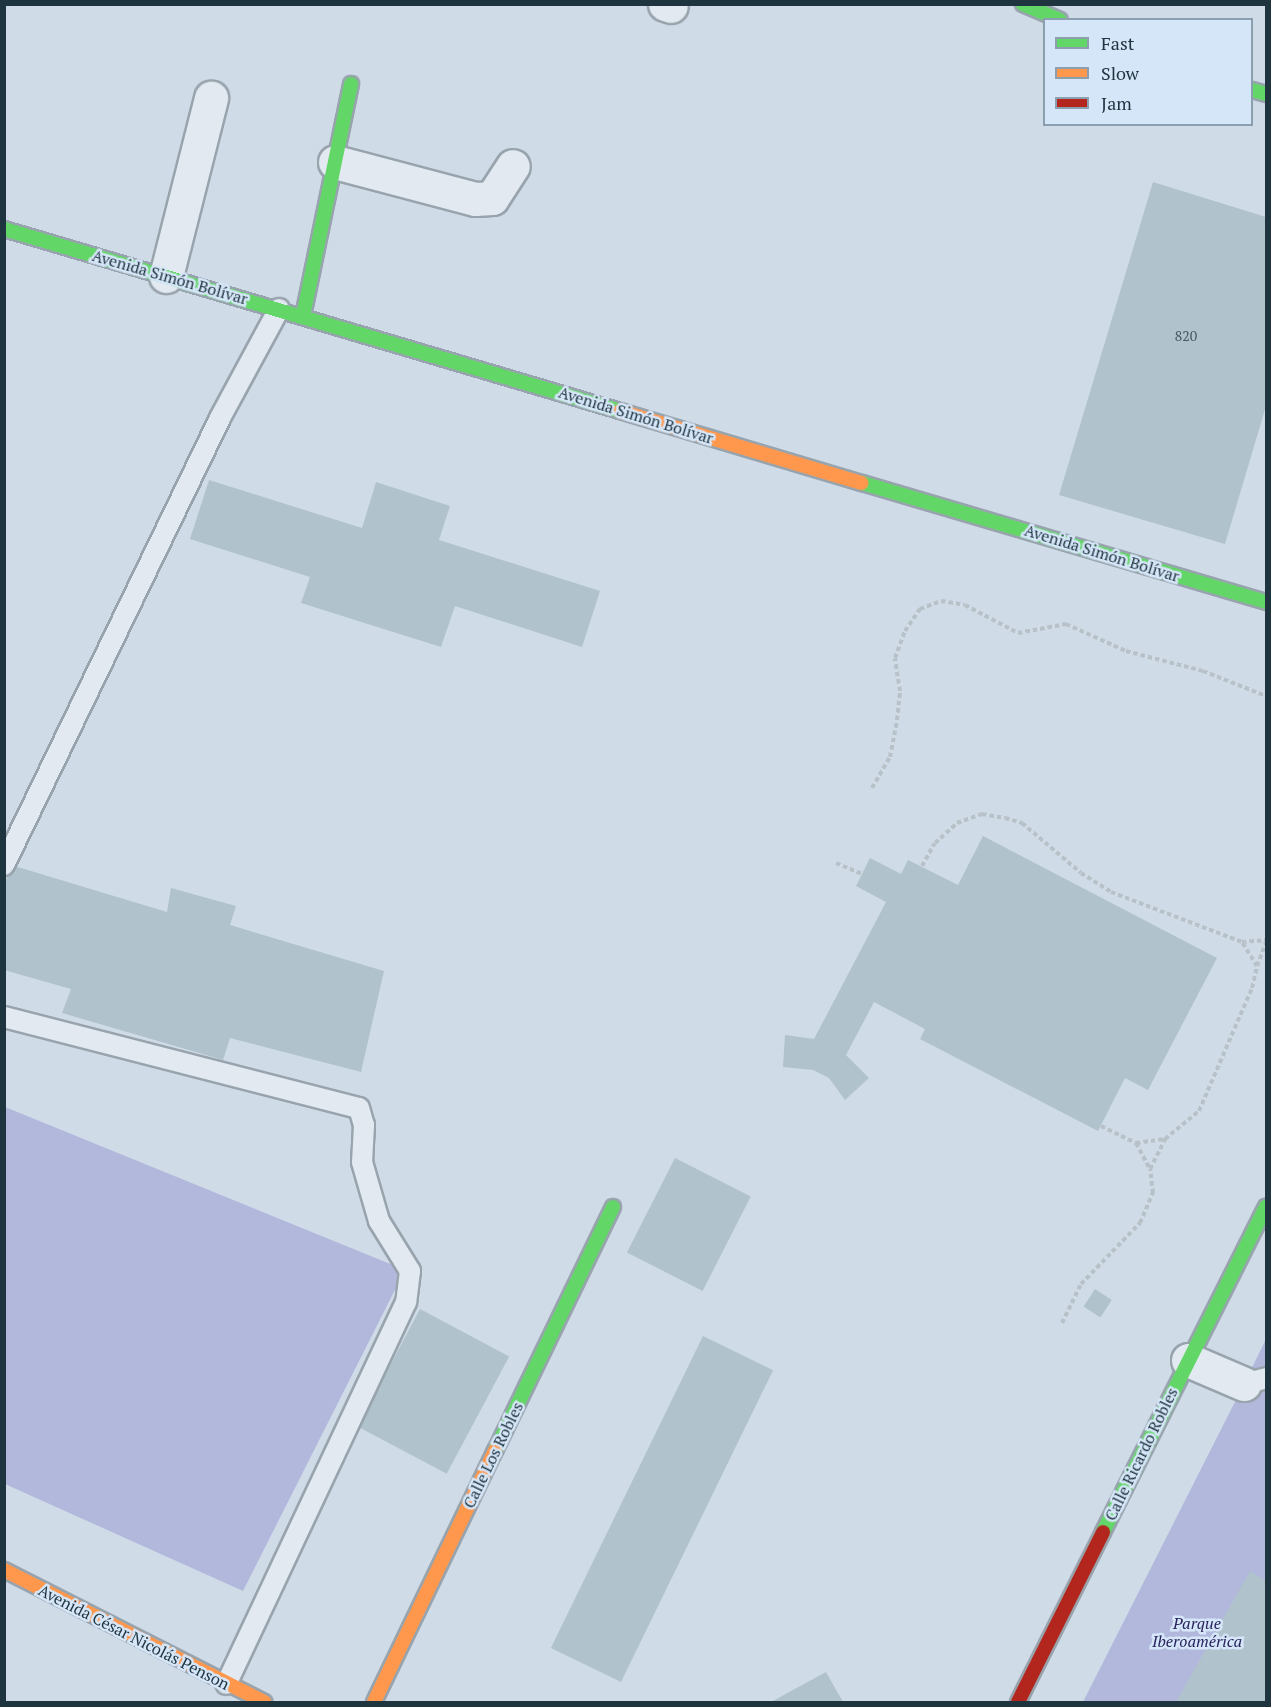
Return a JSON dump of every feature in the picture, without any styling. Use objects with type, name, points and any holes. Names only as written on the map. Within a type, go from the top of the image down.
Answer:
[{"type":"main road","points":[[1023,4],[1055,18]]},
{"type":"main road","points":[[303,316],[351,84]]},
{"type":"main road","name":"Avenida Simón Bolívar","points":[[4,229],[1266,602]]},
{"type":"main road","name":"Calle Ricardo Robles","points":[[1018,1702],[1266,1206]]},
{"type":"main road","name":"Calle Los Robles","points":[[374,1702],[613,1207]]},
{"type":"main road","name":"Avenida César Nicolás Penson","points":[[4,1570],[264,1702]]},
{"type":"street","points":[[166,276],[211,98]]},
{"type":"street","points":[[335,162],[475,199],[492,198],[513,166]]},
{"type":"street","points":[[1188,1360],[1255,1381]]},
{"type":"lane","points":[[4,865],[220,418],[279,309]]},
{"type":"lane","points":[[4,1017],[359,1108],[364,1125],[362,1162],[379,1221],[410,1271],[406,1302],[226,1684]]},
{"type":"path","points":[[872,788],[890,757],[897,720],[900,691],[895,658],[902,640],[920,609],[941,601],[965,605],[1018,633],[1066,624],[1126,651],[1203,671],[1266,696]]},
{"type":"path","points":[[921,866],[935,843],[957,823],[982,814],[1005,818],[1022,823],[1081,873],[1111,892],[1242,942],[1266,941],[1242,1016],[1199,1111],[1165,1139],[1150,1169]]},
{"type":"path","points":[[836,863],[862,874]]},
{"type":"path","points":[[1242,942],[1257,966]]},
{"type":"path","points":[[1101,1126],[1136,1143],[1165,1139]]},
{"type":"path","points":[[1062,1323],[1081,1284],[1140,1223],[1153,1193],[1150,1169],[1136,1143]]},
{"type":"green space","points":[[5,1107],[405,1270],[243,1591],[5,1484]]},
{"type":"green space","name":"Parque Iberoamérica","points":[[1266,1339],[1266,1702],[1083,1702],[1244,1384]]},
{"type":"building","points":[[1153,182],[1266,217],[1266,406],[1225,544],[1059,495]]},
{"type":"building","points":[[209,480],[362,528],[376,482],[450,506],[439,540],[600,591],[582,647],[455,606],[441,647],[301,603],[310,577],[190,539]]},
{"type":"building","points":[[983,836],[1217,958],[1148,1090],[1125,1078],[1098,1131],[920,1039],[925,1029],[874,1002],[846,1055],[869,1078],[845,1100],[829,1078],[813,1070],[783,1067],[785,1035],[814,1039],[886,902],[856,886],[870,858],[901,874],[908,860],[958,885]]},
{"type":"building","points":[[11,865],[167,912],[171,888],[236,906],[230,925],[384,971],[361,1072],[230,1038],[223,1060],[62,1013],[71,989],[4,970],[4,886]]},
{"type":"building","points":[[675,1158],[751,1197],[703,1291],[627,1252]]},
{"type":"building","points":[[1095,1289],[1112,1300],[1100,1318],[1084,1307]]},
{"type":"building","points":[[420,1309],[509,1356],[447,1474],[358,1426]]},
{"type":"building","points":[[703,1336],[773,1370],[621,1682],[551,1648]]},
{"type":"building","points":[[1250,1571],[1266,1581],[1266,1702],[1176,1702]]},
{"type":"building","points":[[826,1672],[843,1702],[771,1702]]},
{"type":"traffic: fast","points":[[1023,4],[1055,18]]},
{"type":"traffic: fast","points":[[303,316],[351,84]]},
{"type":"traffic: fast","points":[[1253,90],[1266,94]]},
{"type":"traffic: fast","points":[[4,229],[620,411]]},
{"type":"traffic: fast","points":[[862,483],[1266,602]]},
{"type":"traffic: fast","points":[[1103,1532],[1266,1206]]},
{"type":"traffic: fast","points":[[495,1451],[613,1207]]},
{"type":"traffic: slow","points":[[620,411],[862,483]]},
{"type":"traffic: slow","points":[[374,1702],[495,1451]]},
{"type":"traffic: slow","points":[[4,1570],[264,1702]]},
{"type":"traffic: jam","points":[[1018,1702],[1103,1532]]}]
